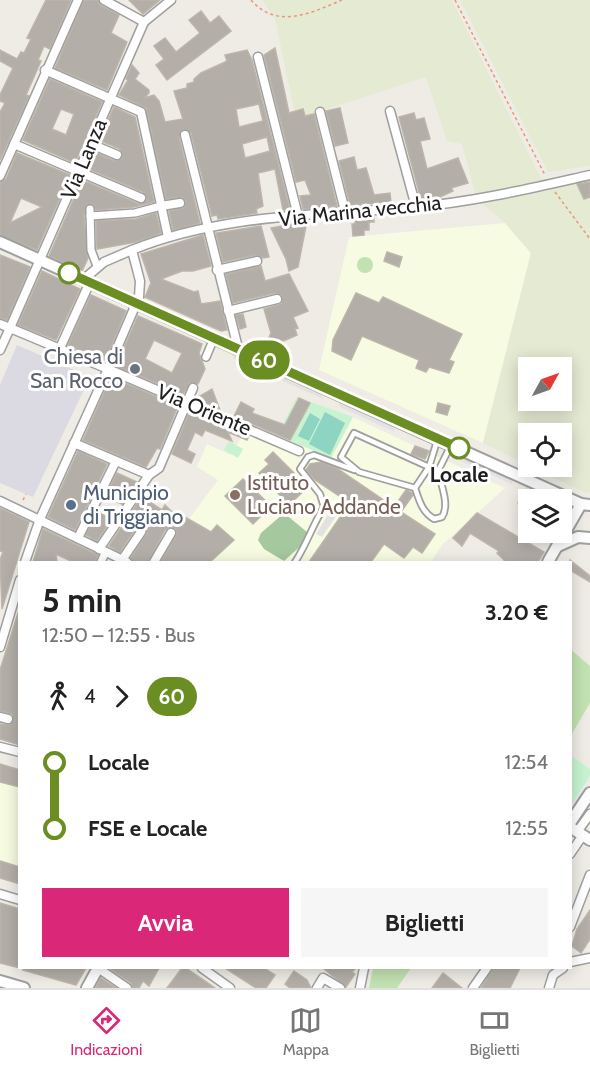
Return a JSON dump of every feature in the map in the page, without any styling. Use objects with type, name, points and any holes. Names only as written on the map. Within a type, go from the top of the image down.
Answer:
[{"type":"street","points":[[0,176],[45,70],[78,0]]},
{"type":"street","points":[[104,0],[144,22]]},
{"type":"street","name":"Via Lanza","points":[[0,350],[144,22],[171,0]]},
{"type":"street","points":[[258,57],[298,216]]},
{"type":"street","points":[[45,70],[141,112],[168,237]]},
{"type":"street","points":[[390,111],[416,207]]},
{"type":"street","points":[[320,112],[345,211]]},
{"type":"street","points":[[185,135],[238,348]]},
{"type":"street","points":[[14,144],[141,198],[144,211]]},
{"type":"street","points":[[91,144],[117,155]]},
{"type":"street","name":"Via Marina vecchia","points":[[87,280],[97,266],[119,253],[168,237],[207,228],[298,216],[416,207],[477,199],[590,175]]},
{"type":"street","points":[[97,266],[91,250],[90,212],[144,211],[180,203]]},
{"type":"street","points":[[0,242],[586,504],[590,514]]},
{"type":"street","points":[[25,561],[40,519],[138,303],[140,281],[132,250]]},
{"type":"street","points":[[217,270],[257,261]]},
{"type":"street","points":[[60,348],[87,280]]},
{"type":"street","points":[[228,311],[277,299]]},
{"type":"street","name":"Via Oriente","points":[[0,324],[299,451]]},
{"type":"street","points":[[206,357],[214,338]]},
{"type":"street","points":[[101,561],[102,551],[149,475],[159,468],[193,388]]},
{"type":"street","points":[[74,443],[115,463],[149,475]]},
{"type":"street","points":[[78,538],[115,463]]},
{"type":"street","points":[[0,501],[124,561],[141,532]]},
{"type":"street","points":[[549,561],[586,504]]},
{"type":"street","points":[[155,561],[171,533]]},
{"type":"street","points":[[557,546],[578,537],[590,538]]},
{"type":"street","points":[[0,647],[18,587]]},
{"type":"street","points":[[0,747],[18,752]]},
{"type":"street","points":[[572,848],[590,793]]},
{"type":"street","points":[[578,831],[590,814]]},
{"type":"street","points":[[572,922],[590,875]]},
{"type":"street","points":[[0,894],[18,899]]},
{"type":"street","points":[[572,962],[590,958]]},
{"type":"street","points":[[87,988],[97,969]]},
{"type":"street","points":[[99,969],[127,988]]},
{"type":"street","points":[[203,969],[230,988]]},
{"type":"street","points":[[360,988],[364,969]]},
{"type":"street","points":[[473,988],[487,969]]},
{"type":"street","points":[[549,988],[554,971]]},
{"type":"street","points":[[317,988],[323,978],[340,988]]},
{"type":"street","points":[[0,981],[20,988]]},
{"type":"lane","points":[[359,472],[341,458],[354,433],[438,471]]},
{"type":"lane","points":[[438,438],[429,467],[416,488],[419,501],[428,516],[435,519],[442,518],[445,512],[438,471],[452,444]]},
{"type":"lane","points":[[296,561],[310,539],[312,526],[324,507],[320,494],[300,469],[308,458],[314,455],[359,472],[416,488]]},
{"type":"path","points":[[251,0],[262,13],[281,17],[309,13],[342,0]]},
{"type":"path","points":[[455,0],[549,184],[590,239]]},
{"type":"shaded area","points":[[262,0],[452,0],[547,190],[590,180],[590,492],[586,493],[552,477],[572,477],[572,423],[518,423],[518,460],[483,443],[531,253],[505,223],[477,199],[462,144],[447,141],[426,77],[296,119],[275,19]]},
{"type":"shaded area","points":[[460,0],[590,0],[590,166],[548,172]]},
{"type":"shaded area","points":[[505,223],[531,253],[483,443],[319,370],[349,237]]},
{"type":"shaded area","points":[[17,345],[90,377],[33,497],[0,483],[0,385]]},
{"type":"shaded area","points":[[233,352],[320,391],[323,399],[234,359]]},
{"type":"shaded area","points":[[338,400],[393,424],[395,432],[340,407]]},
{"type":"shaded area","points":[[353,417],[505,488],[442,545],[432,561],[187,561],[210,531],[189,519],[218,480],[197,467],[207,444],[231,455],[244,433],[300,458],[304,447],[331,458]]},
{"type":"shaded area","points":[[460,454],[511,477],[513,485],[461,461]]},
{"type":"shaded area","points":[[332,508],[339,512],[322,537],[316,534]]},
{"type":"shaded area","points":[[0,764],[18,770],[18,884],[0,878]]},
{"type":"green space","points":[[365,257],[373,265],[365,273],[357,265]]},
{"type":"green space","points":[[297,397],[353,417],[331,458],[277,435]]},
{"type":"green space","points":[[325,412],[345,423],[330,455],[309,444]]},
{"type":"green space","points":[[310,413],[320,419],[309,441],[298,436]]},
{"type":"green space","points":[[229,441],[243,449],[238,458],[224,450]]},
{"type":"green space","points":[[284,513],[307,532],[304,543],[284,561],[264,549],[258,540],[261,533]]},
{"type":"green space","points":[[572,651],[590,666],[590,703],[572,734]]},
{"type":"green space","points":[[572,756],[590,769],[590,776],[572,804]]},
{"type":"green space","points":[[373,969],[410,969],[397,988],[369,988]]},
{"type":"building","points":[[46,0],[71,0],[50,49],[44,46],[38,60],[41,61],[26,95],[29,96],[0,160],[0,112],[5,103],[0,101],[0,95],[13,68],[0,61],[0,50],[17,59],[21,52],[24,53],[31,39],[27,38]]},
{"type":"building","points":[[84,0],[98,0],[100,5],[119,15],[111,33],[127,42],[107,90],[55,68]]},
{"type":"building","points":[[129,0],[160,0],[143,14]]},
{"type":"building","points":[[201,11],[210,23],[219,16],[231,31],[167,80],[156,65],[164,59],[154,46],[165,38],[176,52],[200,33],[189,20]]},
{"type":"building","points":[[275,48],[289,113],[303,109],[305,116],[314,114],[337,206],[303,209],[300,196],[311,195],[305,180],[296,182],[264,55]]},
{"type":"building","points":[[247,50],[252,60],[290,210],[283,210],[275,169],[258,173],[263,206],[256,209],[257,213],[218,219],[217,215],[212,216],[191,133],[184,129],[179,137],[200,223],[173,230],[169,211],[184,208],[186,201],[182,197],[166,199],[146,108],[119,95],[128,80],[126,79],[132,65],[139,73],[135,79],[149,90],[144,98],[154,95],[159,101],[165,122],[183,119],[174,91],[187,88],[187,84],[194,82],[194,79],[201,73],[227,61],[225,55]],"holes":[[[259,104],[263,121],[239,127],[236,109]],[[267,137],[270,151],[245,158],[242,144]]]},
{"type":"building","points":[[50,79],[102,102],[75,163],[23,140]],"holes":[[[61,109],[74,114],[66,135],[52,129]]]},
{"type":"building","points":[[114,107],[135,117],[154,202],[134,207],[96,210],[93,204],[87,205],[84,216],[88,258],[82,271],[49,256],[82,180],[139,204],[147,200],[143,192],[87,168],[94,152],[115,161],[123,158],[120,149],[99,140]]},
{"type":"building","points":[[340,108],[348,143],[335,146],[326,111]]},
{"type":"building","points":[[414,113],[416,120],[424,118],[430,139],[420,141],[427,169],[458,158],[468,183],[451,188],[453,191],[440,197],[421,200],[399,117]]},
{"type":"building","points":[[17,153],[70,175],[37,250],[0,235],[0,182],[6,179]],"holes":[[[21,198],[42,207],[10,223]]]},
{"type":"building","points":[[354,157],[357,170],[366,168],[374,195],[390,193],[391,202],[350,205],[339,161]]},
{"type":"building","points":[[590,182],[590,197],[584,199],[577,184]]},
{"type":"building","points":[[156,213],[161,233],[136,242],[97,249],[96,221],[136,219]]},
{"type":"building","points":[[374,216],[374,222],[369,222],[369,230],[364,230],[364,235],[353,236],[352,224],[355,224],[355,218]]},
{"type":"building","points":[[307,221],[298,267],[289,271],[286,259],[271,228]]},
{"type":"building","points":[[261,226],[269,257],[263,258],[256,255],[223,262],[216,233]]},
{"type":"building","points":[[203,235],[211,266],[193,271],[182,271],[161,279],[194,292],[198,291],[201,304],[220,301],[227,330],[221,331],[145,297],[151,283],[141,254]]},
{"type":"building","points":[[387,252],[402,257],[399,267],[384,261]]},
{"type":"building","points":[[0,255],[30,267],[7,320],[0,318]]},
{"type":"building","points":[[261,266],[265,281],[289,274],[308,311],[293,317],[298,328],[295,329],[297,335],[274,345],[272,349],[265,346],[271,333],[264,309],[281,304],[282,295],[275,293],[233,303],[226,274]]},
{"type":"building","points":[[42,271],[80,289],[56,340],[18,325]]},
{"type":"building","points":[[356,293],[379,303],[383,297],[462,334],[449,360],[454,362],[449,373],[429,367],[426,372],[416,368],[419,360],[362,336],[351,360],[332,351],[333,340]]},
{"type":"building","points":[[91,295],[126,311],[105,361],[68,345]]},
{"type":"building","points":[[243,314],[246,327],[240,329],[236,315]]},
{"type":"building","points":[[138,316],[202,344],[199,353],[205,369],[198,384],[190,383],[183,394],[116,366]],"holes":[[[154,340],[182,353],[172,373],[145,359]]]},
{"type":"building","points":[[111,377],[178,406],[160,449],[157,448],[146,467],[83,440]]},
{"type":"building","points":[[212,389],[220,410],[195,399]]},
{"type":"building","points":[[299,398],[310,403],[290,440],[234,416],[241,402],[254,409],[252,413],[285,425]]},
{"type":"building","points":[[438,403],[450,406],[447,415],[436,412]]},
{"type":"building","points":[[190,411],[226,427],[227,430],[228,428],[249,436],[247,440],[228,432],[232,441],[205,430],[202,436],[195,432],[187,450],[195,454],[191,463],[172,454]]},
{"type":"building","points":[[415,446],[429,451],[425,459],[411,454]]},
{"type":"building","name":"Municipio di Triggiano","points":[[78,451],[107,464],[75,530],[48,517]]},
{"type":"building","points":[[273,452],[308,487],[289,505],[259,473],[269,464],[265,460]]},
{"type":"building","points":[[321,462],[338,469],[394,507],[406,490],[411,492],[413,495],[401,512],[435,534],[422,553],[413,547],[404,558],[384,544],[372,561],[310,561],[350,503],[315,480],[306,470],[310,464]]},
{"type":"building","points":[[117,473],[137,482],[122,504],[105,497]]},
{"type":"building","points":[[243,479],[271,506],[253,524],[225,496]]},
{"type":"building","points":[[147,489],[152,494],[148,501],[162,510],[165,505],[182,522],[185,517],[211,532],[217,525],[234,540],[211,561],[162,561],[177,534],[176,529],[170,527],[165,530],[149,561],[132,561],[131,558],[147,533],[144,526],[136,528],[120,552],[109,546]]},
{"type":"building","points":[[0,508],[29,522],[2,609],[0,560],[3,552],[0,551]]},
{"type":"building","points":[[98,511],[111,520],[97,541],[86,535]]},
{"type":"building","points":[[477,513],[518,537],[518,543],[529,543],[544,552],[539,561],[505,561],[497,553],[499,551],[470,533],[462,546],[453,538]]},
{"type":"building","points":[[43,529],[98,555],[95,561],[71,561],[56,554],[57,561],[33,561]]},
{"type":"building","points":[[572,562],[590,576],[590,582],[572,571]]},
{"type":"building","points":[[18,613],[18,744],[0,739],[0,724],[9,725],[14,720],[12,714],[0,711],[0,670]]},
{"type":"building","points":[[0,764],[18,769],[18,786],[0,782]]},
{"type":"building","points":[[0,861],[18,866],[18,883],[0,878]]},
{"type":"building","points":[[0,903],[18,908],[18,968],[0,963]]},
{"type":"building","points":[[590,910],[590,939],[581,953],[572,946],[577,929]]},
{"type":"building","points":[[24,969],[85,969],[76,985]]},
{"type":"building","points":[[110,969],[158,969],[149,986],[143,981],[139,988],[133,988],[131,983]]},
{"type":"building","points":[[181,969],[187,969],[215,988],[167,988]]},
{"type":"building","points":[[227,969],[266,969],[275,975],[266,988],[256,988]]},
{"type":"building","points":[[324,969],[355,969],[352,972],[355,974],[346,987]]},
{"type":"building","points":[[492,969],[520,969],[510,988],[481,988]]},
{"type":"building","points":[[294,971],[307,980],[311,988],[290,988],[285,984]]},
{"type":"building","points":[[443,973],[462,988],[432,988]]},
{"type":"building","points":[[101,978],[116,988],[96,988]]},
{"type":"bus line","name":"60","points":[[69,273],[459,448]]},
{"type":"place","name":"Chiesa di San Rocco","points":[[135,369]]},
{"type":"place","name":"Locale","points":[[459,448]]},
{"type":"place","name":"Istituto Luciano Addande","points":[[235,495]]},
{"type":"place","name":"Municipio di Triggiano","points":[[71,505]]}]
